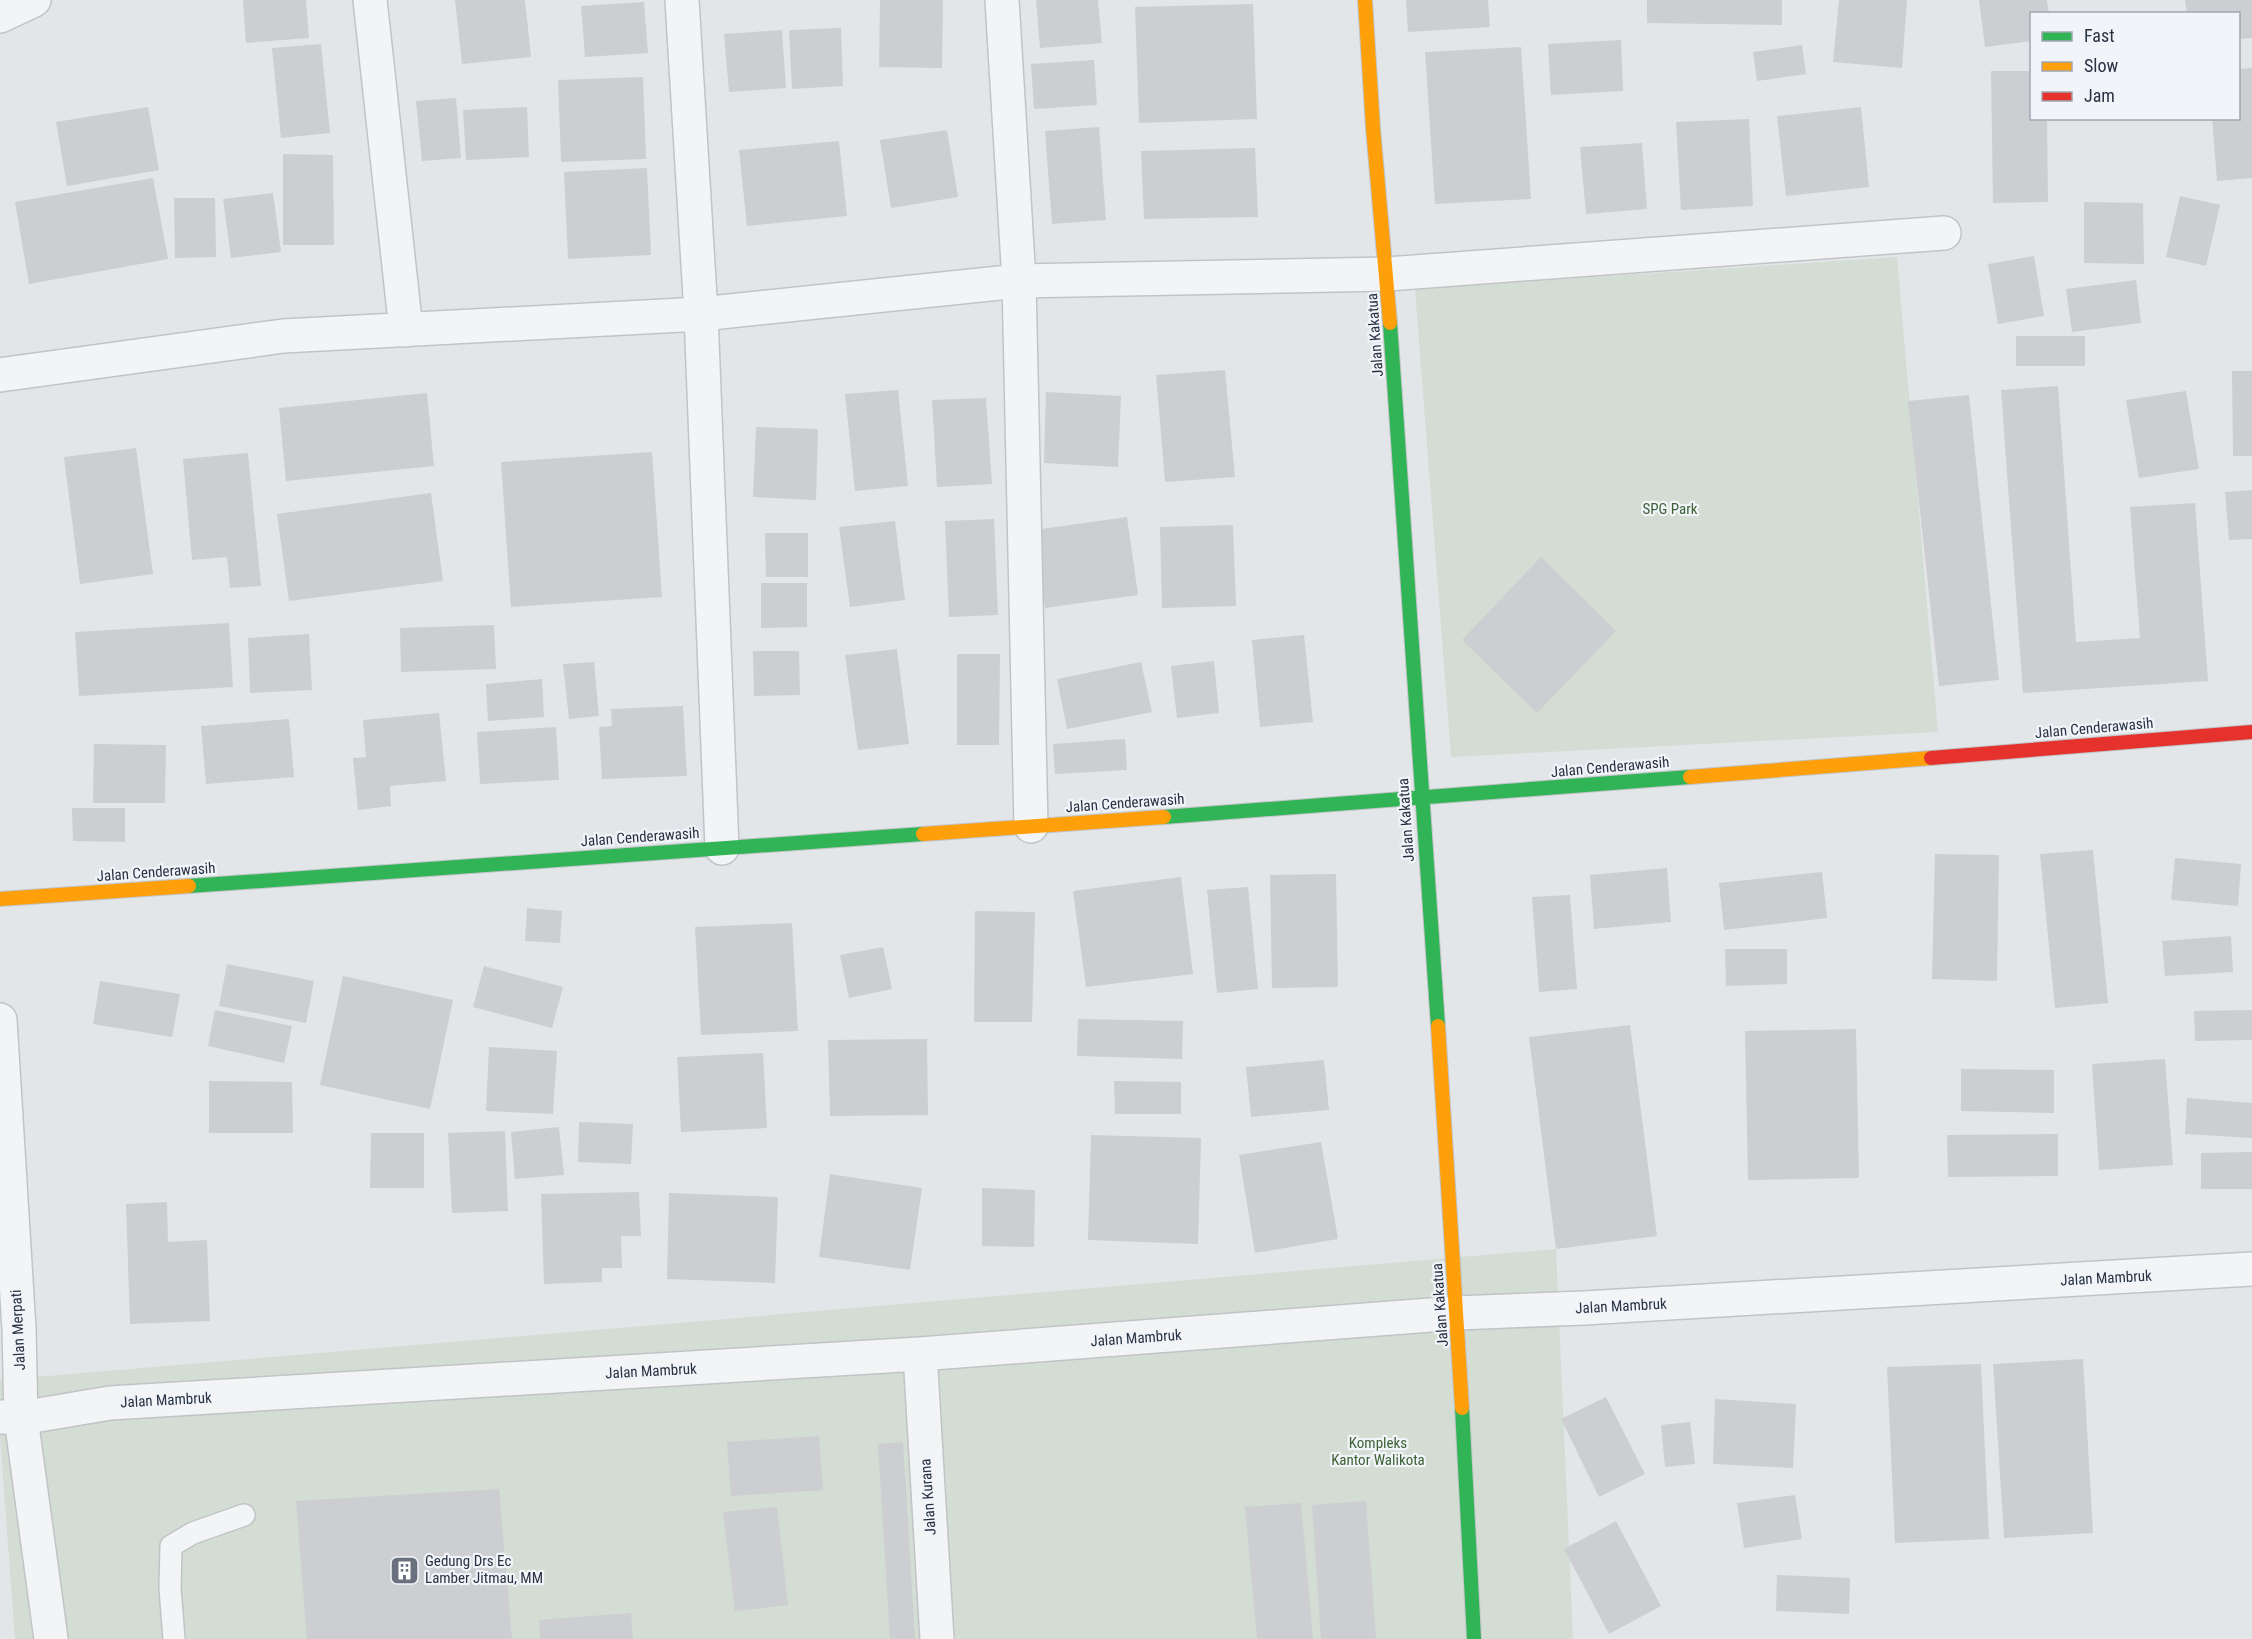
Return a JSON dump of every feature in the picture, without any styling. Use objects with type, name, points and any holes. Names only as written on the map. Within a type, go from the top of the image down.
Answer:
[{"type":"street","points":[[0,16],[34,0]]},
{"type":"street","points":[[370,0],[406,330]]},
{"type":"street","points":[[682,0],[701,314],[722,848]]},
{"type":"street","points":[[1002,0],[1019,282],[1031,826]]},
{"type":"street","name":"Jalan Kakatua","points":[[1365,0],[1373,128],[1387,274],[1457,1312],[1474,1639]]},
{"type":"street","points":[[0,375],[283,336],[701,314],[1019,282],[1387,274],[1944,233]]},
{"type":"street","name":"Jalan Cenderawasih","points":[[0,899],[1421,798],[2252,732]]},
{"type":"street","name":"Jalan Merpati","points":[[0,1020],[19,1329],[11,1417],[51,1639]]},
{"type":"street","name":"Jalan Mambruk","points":[[11,1417],[110,1403],[920,1354],[1457,1312],[1596,1308],[2252,1269]]},
{"type":"street","name":"Jalan Kurana","points":[[920,1354],[937,1639]]},
{"type":"lane","points":[[174,1639],[170,1588],[171,1546],[192,1533],[244,1515]]},
{"type":"green space","name":"SPG Park","points":[[1897,257],[1938,732],[1451,757],[1415,289]]},
{"type":"green space","name":"Kompleks Kantor Walikota","points":[[1556,1249],[1573,1639],[15,1639],[0,1436],[0,1380]]},
{"type":"building","points":[[243,0],[306,0],[309,38],[246,43]]},
{"type":"building","points":[[455,0],[525,0],[531,57],[462,64]]},
{"type":"building","points":[[880,0],[943,0],[942,68],[879,67]]},
{"type":"building","points":[[1036,0],[1098,0],[1102,43],[1040,48]]},
{"type":"building","points":[[1406,0],[1488,0],[1490,27],[1408,32]]},
{"type":"building","points":[[1647,0],[1782,0],[1782,25],[1647,23]]},
{"type":"building","points":[[1839,0],[1907,0],[1902,68],[1833,62]]},
{"type":"building","points":[[1979,0],[2047,0],[2049,12],[2030,12],[2030,41],[1985,47]]},
{"type":"building","points":[[2185,0],[2252,0],[2252,38],[2240,39],[2240,12],[2187,12]]},
{"type":"building","points":[[644,2],[648,53],[585,57],[581,6]]},
{"type":"building","points":[[1253,4],[1257,119],[1139,123],[1135,7]]},
{"type":"building","points":[[841,28],[843,86],[792,89],[789,30]]},
{"type":"building","points":[[782,30],[786,88],[729,92],[724,34]]},
{"type":"building","points":[[1621,40],[1623,91],[1551,95],[1548,44]]},
{"type":"building","points":[[321,44],[330,133],[281,138],[272,48]]},
{"type":"building","points":[[1802,45],[1806,74],[1757,81],[1753,52]]},
{"type":"building","points":[[1521,47],[1531,199],[1435,204],[1425,52]]},
{"type":"building","points":[[1094,60],[1097,105],[1034,109],[1031,64]]},
{"type":"building","points":[[2252,68],[2252,178],[2217,181],[2212,120],[2240,120],[2240,69]]},
{"type":"building","points":[[1991,71],[2030,71],[2030,120],[2047,120],[2048,202],[1993,203]]},
{"type":"building","points":[[643,77],[646,159],[561,162],[558,80]]},
{"type":"building","points":[[456,98],[461,158],[422,161],[416,101]]},
{"type":"building","points":[[148,107],[159,170],[67,186],[56,122]]},
{"type":"building","points":[[527,107],[529,157],[466,160],[463,110]]},
{"type":"building","points":[[1861,107],[1869,187],[1786,196],[1777,116]]},
{"type":"building","points":[[1749,119],[1753,206],[1681,210],[1676,122]]},
{"type":"building","points":[[1099,127],[1106,220],[1052,224],[1045,131]]},
{"type":"building","points":[[947,130],[958,197],[891,208],[880,140]]},
{"type":"building","points":[[839,141],[847,216],[747,226],[739,150]]},
{"type":"building","points":[[1642,143],[1647,209],[1586,214],[1580,147]]},
{"type":"building","points":[[1255,148],[1258,217],[1144,219],[1141,151]]},
{"type":"building","points":[[283,154],[333,155],[334,245],[283,245]]},
{"type":"building","points":[[647,168],[651,255],[568,259],[564,172]]},
{"type":"building","points":[[153,178],[168,259],[29,284],[15,202]]},
{"type":"building","points":[[273,193],[281,252],[231,258],[223,199]]},
{"type":"building","points":[[2180,196],[2220,205],[2206,266],[2166,257]]},
{"type":"building","points":[[174,198],[215,198],[216,257],[175,258]]},
{"type":"building","points":[[2084,202],[2143,203],[2144,264],[2084,263]]},
{"type":"building","points":[[2034,256],[2044,316],[1998,324],[1988,264]]},
{"type":"building","points":[[2136,280],[2141,323],[2072,332],[2066,289]]},
{"type":"building","points":[[2016,336],[2085,336],[2085,366],[2016,366]]},
{"type":"building","points":[[1225,370],[1235,477],[1165,482],[1156,375]]},
{"type":"building","points":[[2232,371],[2252,371],[2252,456],[2233,456]]},
{"type":"building","points":[[2058,386],[2076,642],[2140,638],[2130,507],[2195,503],[2208,681],[2023,693],[2001,390]]},
{"type":"building","points":[[898,390],[908,486],[855,491],[845,394]]},
{"type":"building","points":[[2186,391],[2199,469],[2139,478],[2126,400]]},
{"type":"building","points":[[1046,392],[1121,396],[1118,467],[1044,463]]},
{"type":"building","points":[[427,393],[434,466],[286,481],[279,408]]},
{"type":"building","points":[[1969,395],[1999,680],[1939,686],[1908,401]]},
{"type":"building","points":[[986,398],[992,484],[937,487],[932,400]]},
{"type":"building","points":[[756,427],[818,429],[816,500],[753,497]]},
{"type":"building","points":[[136,448],[153,574],[80,584],[64,457]]},
{"type":"building","points":[[652,452],[662,597],[511,607],[501,462]]},
{"type":"building","points":[[248,453],[261,586],[230,588],[227,557],[192,560],[183,459]]},
{"type":"building","points":[[2252,490],[2252,539],[2229,540],[2225,492]]},
{"type":"building","points":[[431,493],[443,581],[289,601],[277,514]]},
{"type":"building","points":[[1127,517],[1138,595],[1045,608],[1034,530]]},
{"type":"building","points":[[994,519],[998,615],[949,617],[945,521]]},
{"type":"building","points":[[895,521],[905,600],[850,607],[839,527]]},
{"type":"building","points":[[1233,525],[1236,606],[1162,608],[1160,527]]},
{"type":"building","points":[[765,533],[808,533],[808,577],[766,577]]},
{"type":"building","points":[[1541,557],[1616,631],[1537,713],[1462,640]]},
{"type":"building","points":[[761,583],[807,583],[807,627],[761,628]]},
{"type":"building","points":[[229,623],[233,687],[79,696],[75,632]]},
{"type":"building","points":[[494,625],[496,669],[401,672],[400,628]]},
{"type":"building","points":[[309,634],[312,690],[250,693],[248,638]]},
{"type":"building","points":[[1304,635],[1313,722],[1260,727],[1252,640]]},
{"type":"building","points":[[897,649],[909,744],[858,750],[845,655]]},
{"type":"building","points":[[753,651],[799,651],[800,695],[754,696]]},
{"type":"building","points":[[957,654],[1000,654],[999,745],[957,745]]},
{"type":"building","points":[[1214,661],[1219,713],[1177,718],[1171,666]]},
{"type":"building","points":[[594,662],[599,716],[569,719],[563,664]]},
{"type":"building","points":[[1141,662],[1152,712],[1067,729],[1057,679]]},
{"type":"building","points":[[542,679],[544,717],[488,721],[486,684]]},
{"type":"building","points":[[683,706],[687,776],[602,779],[599,727],[612,726],[611,709]]},
{"type":"building","points":[[439,713],[446,781],[390,786],[391,806],[358,810],[353,758],[366,757],[363,720]]},
{"type":"building","points":[[289,719],[294,777],[206,784],[201,726]]},
{"type":"building","points":[[556,727],[559,780],[480,784],[477,732]]},
{"type":"building","points":[[1125,739],[1127,770],[1055,774],[1053,744]]},
{"type":"building","points":[[94,744],[166,745],[165,803],[93,803]]},
{"type":"building","points":[[72,808],[125,808],[125,842],[73,841]]},
{"type":"building","points":[[2093,850],[2108,1003],[2055,1008],[2040,854]]},
{"type":"building","points":[[1935,854],[1999,855],[1997,981],[1932,979]]},
{"type":"building","points":[[2175,858],[2241,864],[2238,906],[2171,900]]},
{"type":"building","points":[[1667,868],[1671,922],[1594,929],[1590,875]]},
{"type":"building","points":[[1822,872],[1827,918],[1724,930],[1719,883]]},
{"type":"building","points":[[1336,874],[1338,987],[1272,988],[1270,875]]},
{"type":"building","points":[[1181,877],[1193,974],[1086,987],[1073,891]]},
{"type":"building","points":[[1248,887],[1258,989],[1217,993],[1207,890]]},
{"type":"building","points":[[1570,895],[1577,989],[1539,992],[1532,897]]},
{"type":"building","points":[[527,908],[562,911],[560,943],[525,941]]},
{"type":"building","points":[[975,911],[1035,912],[1032,1022],[974,1022]]},
{"type":"building","points":[[792,923],[798,1031],[701,1035],[695,927]]},
{"type":"building","points":[[2231,936],[2233,972],[2165,976],[2162,941]]},
{"type":"building","points":[[883,947],[892,989],[849,998],[840,955]]},
{"type":"building","points":[[1725,949],[1787,949],[1787,984],[1726,986]]},
{"type":"building","points":[[227,964],[314,981],[306,1023],[219,1006]]},
{"type":"building","points":[[484,966],[563,987],[552,1028],[473,1007]]},
{"type":"building","points":[[343,976],[453,1000],[430,1109],[320,1085]]},
{"type":"building","points":[[100,981],[180,994],[172,1037],[93,1024]]},
{"type":"building","points":[[215,1010],[292,1026],[284,1063],[208,1046]]},
{"type":"building","points":[[2252,1010],[2252,1040],[2195,1041],[2194,1011]]},
{"type":"building","points":[[1078,1019],[1183,1021],[1182,1059],[1077,1056]]},
{"type":"building","points":[[1630,1025],[1657,1236],[1556,1249],[1529,1037]]},
{"type":"building","points":[[1856,1029],[1859,1178],[1748,1180],[1745,1031]]},
{"type":"building","points":[[927,1039],[928,1115],[830,1116],[828,1040]]},
{"type":"building","points":[[489,1047],[557,1051],[553,1114],[486,1111]]},
{"type":"building","points":[[763,1053],[767,1128],[681,1132],[677,1057]]},
{"type":"building","points":[[2165,1059],[2173,1165],[2099,1170],[2092,1064]]},
{"type":"building","points":[[1324,1060],[1329,1110],[1251,1117],[1246,1067]]},
{"type":"building","points":[[1961,1069],[2054,1070],[2054,1113],[1961,1111]]},
{"type":"building","points":[[209,1081],[292,1082],[293,1133],[209,1133]]},
{"type":"building","points":[[1114,1081],[1181,1082],[1181,1114],[1115,1114]]},
{"type":"building","points":[[2187,1098],[2252,1103],[2252,1138],[2185,1134]]},
{"type":"building","points":[[579,1122],[633,1124],[631,1164],[578,1162]]},
{"type":"building","points":[[559,1127],[564,1175],[515,1179],[511,1132]]},
{"type":"building","points":[[505,1131],[508,1211],[452,1213],[448,1133]]},
{"type":"building","points":[[371,1133],[424,1133],[424,1188],[370,1188]]},
{"type":"building","points":[[2058,1134],[2058,1176],[1948,1177],[1947,1135]]},
{"type":"building","points":[[1091,1135],[1201,1138],[1198,1244],[1088,1240]]},
{"type":"building","points":[[1321,1142],[1338,1239],[1255,1253],[1239,1155]]},
{"type":"building","points":[[2252,1152],[2252,1189],[2201,1189],[2201,1153]]},
{"type":"building","points":[[830,1174],[922,1188],[910,1270],[819,1257]]},
{"type":"building","points":[[982,1188],[1035,1190],[1034,1247],[982,1246]]},
{"type":"building","points":[[639,1192],[641,1236],[621,1236],[622,1268],[602,1268],[602,1282],[544,1284],[541,1194]]},
{"type":"building","points":[[669,1193],[778,1197],[775,1283],[667,1279]]},
{"type":"building","points":[[167,1202],[168,1242],[207,1240],[210,1321],[130,1324],[126,1204]]},
{"type":"building","points":[[2083,1359],[2093,1533],[2004,1538],[1993,1364]]},
{"type":"building","points":[[1981,1364],[1989,1539],[1895,1543],[1887,1367]]},
{"type":"building","points":[[1606,1397],[1645,1474],[1599,1497],[1561,1419]]},
{"type":"building","points":[[1715,1399],[1796,1404],[1793,1468],[1713,1464]]},
{"type":"building","points":[[1690,1422],[1695,1464],[1665,1467],[1661,1425]]},
{"type":"building","points":[[819,1436],[823,1490],[731,1496],[727,1442]]},
{"type":"building","points":[[903,1442],[915,1639],[890,1639],[878,1444]]},
{"type":"building","name":"Gedung Drs Ec Lamber Jitmau, MM","points":[[499,1489],[512,1639],[307,1639],[296,1501]]},
{"type":"building","points":[[1795,1495],[1802,1539],[1744,1548],[1737,1503]]},
{"type":"building","points":[[1366,1501],[1376,1639],[1321,1639],[1312,1505]]},
{"type":"building","points":[[1301,1503],[1313,1639],[1257,1639],[1245,1507]]},
{"type":"building","points":[[777,1507],[788,1605],[735,1611],[723,1512]]},
{"type":"building","points":[[1616,1521],[1661,1606],[1609,1634],[1564,1549]]},
{"type":"building","points":[[1777,1575],[1850,1578],[1849,1614],[1776,1611]]},
{"type":"building","points":[[631,1613],[633,1639],[540,1639],[539,1620]]},
{"type":"traffic: fast","points":[[1390,323],[1438,1026]]},
{"type":"traffic: fast","points":[[1164,817],[1690,777]]},
{"type":"traffic: fast","points":[[189,886],[923,834]]},
{"type":"traffic: fast","points":[[1462,1408],[1474,1639]]},
{"type":"traffic: slow","points":[[1365,0],[1373,128],[1390,323]]},
{"type":"traffic: slow","points":[[1690,777],[1931,758]]},
{"type":"traffic: slow","points":[[923,834],[1164,817]]},
{"type":"traffic: slow","points":[[0,899],[189,886]]},
{"type":"traffic: slow","points":[[1438,1026],[1462,1408]]},
{"type":"traffic: jam","points":[[1931,758],[2252,732]]},
{"type":"place","name":"Gedung Drs Ec Lamber Jitmau, MM","points":[[404,1570]]}]
